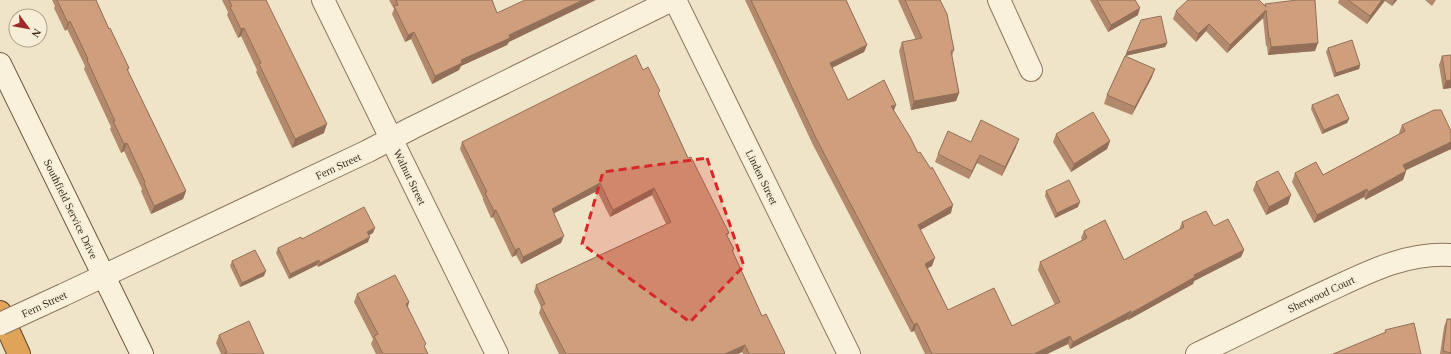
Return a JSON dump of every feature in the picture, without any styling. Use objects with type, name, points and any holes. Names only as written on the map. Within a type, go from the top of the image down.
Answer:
[{"type":"highway","points":[[0,312],[19,354]]},
{"type":"street","name":"Walnut Street","points":[[323,0],[497,354]]},
{"type":"street","name":"Fern Street","points":[[0,324],[392,139],[672,0]]},
{"type":"street","name":"Linden Street","points":[[675,0],[849,354]]},
{"type":"street","points":[[999,0],[1031,70]]},
{"type":"street","name":"Southfield Service Drive","points":[[0,64],[142,354]]},
{"type":"street","name":"Sherwood Court","points":[[1197,354],[1232,346],[1273,316],[1385,265],[1416,257],[1451,255]]},
{"type":"highlighted area","points":[[707,158],[744,266],[690,322],[582,244],[603,172]]},
{"type":"building","points":[[57,0],[96,0],[129,68],[127,69],[186,191],[154,206],[127,143],[124,144],[113,121],[115,121],[87,60],[88,59],[70,21],[68,23]]},
{"type":"building","points":[[229,0],[266,0],[327,124],[295,139],[259,64],[261,63],[244,28],[241,29],[230,7],[232,6]]},
{"type":"building","points":[[396,0],[492,0],[497,13],[525,0],[583,0],[509,35],[510,38],[461,60],[462,63],[435,76],[414,32],[408,35],[394,6],[398,5]]},
{"type":"building","points":[[751,0],[846,0],[867,45],[830,63],[848,100],[884,80],[896,105],[891,106],[918,153],[920,152],[931,169],[932,167],[953,205],[918,225],[935,258],[925,264],[948,310],[994,288],[1012,326],[1060,302],[1040,262],[1087,238],[1084,231],[1105,220],[1124,260],[1184,227],[1182,222],[1206,211],[1214,226],[1228,219],[1244,250],[1194,275],[1195,277],[1131,313],[1131,311],[1073,342],[1070,336],[1034,354],[932,354],[917,323],[914,325],[816,138]]},
{"type":"building","points":[[905,0],[940,0],[947,14],[954,50],[951,51],[959,93],[914,101],[902,42],[922,38]]},
{"type":"building","points":[[1097,0],[1135,0],[1140,8],[1111,25]]},
{"type":"building","points":[[1188,0],[1259,0],[1266,7],[1265,4],[1297,0],[1315,0],[1318,43],[1271,47],[1266,10],[1230,45],[1209,24],[1198,34],[1176,11]]},
{"type":"building","points":[[1348,0],[1382,0],[1370,16]]},
{"type":"building","points":[[1161,16],[1167,43],[1127,52],[1141,20]]},
{"type":"building","points":[[1352,40],[1360,65],[1336,73],[1328,48]]},
{"type":"building","points":[[636,55],[643,70],[648,67],[660,91],[658,93],[688,158],[691,157],[729,233],[726,234],[734,249],[732,250],[762,316],[766,314],[785,353],[784,354],[749,354],[745,345],[725,354],[566,354],[541,306],[545,304],[536,285],[671,222],[654,188],[613,210],[600,183],[552,209],[564,236],[523,257],[519,248],[515,250],[496,210],[494,211],[485,193],[487,192],[462,142]]},
{"type":"building","points":[[1451,55],[1451,80],[1446,81],[1442,56]]},
{"type":"building","points":[[1125,56],[1155,69],[1135,107],[1107,95]]},
{"type":"building","points":[[1338,94],[1349,119],[1324,130],[1312,105]]},
{"type":"building","points":[[1434,110],[1441,110],[1451,131],[1451,142],[1403,165],[1406,171],[1368,192],[1367,189],[1317,215],[1295,173],[1316,162],[1323,175],[1405,131],[1402,125]]},
{"type":"building","points":[[1093,112],[1110,141],[1074,164],[1056,134]]},
{"type":"building","points":[[981,120],[1019,139],[1005,167],[980,155],[972,171],[938,154],[948,131],[971,142]]},
{"type":"building","points":[[1278,171],[1291,195],[1269,207],[1256,182]]},
{"type":"building","points":[[1069,180],[1080,202],[1057,213],[1046,191]]},
{"type":"building","points":[[364,207],[375,228],[367,232],[370,237],[320,263],[319,260],[290,274],[278,248],[301,237],[302,239]]},
{"type":"building","points":[[255,250],[266,271],[242,283],[232,261]]},
{"type":"building","points":[[395,275],[409,302],[406,304],[426,344],[424,346],[428,354],[383,354],[374,336],[378,334],[357,294]]},
{"type":"building","points":[[1447,319],[1451,319],[1451,353],[1443,351]]},
{"type":"building","points":[[249,321],[264,354],[225,354],[227,352],[219,335]]},
{"type":"building","points":[[1414,323],[1421,354],[1333,354],[1386,332],[1385,330]]}]
